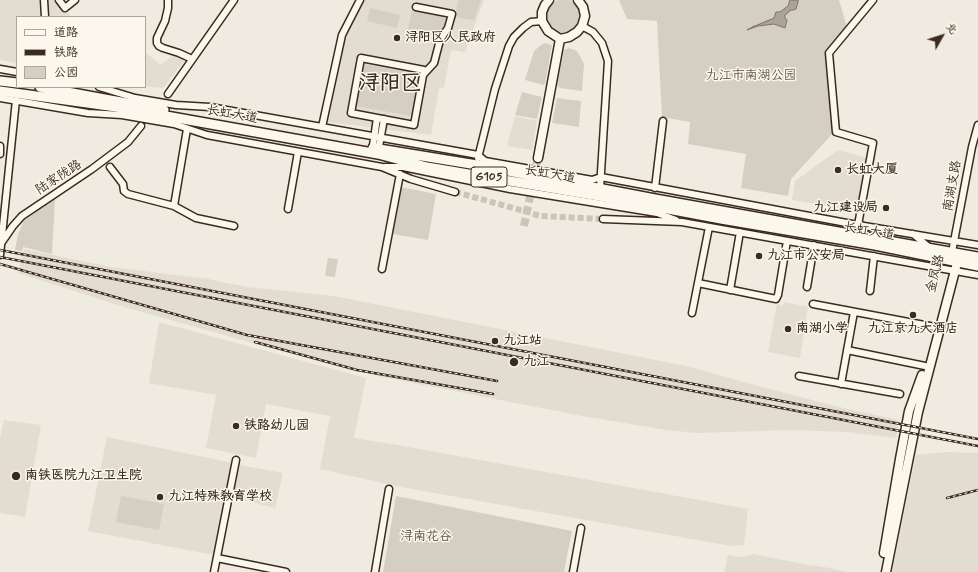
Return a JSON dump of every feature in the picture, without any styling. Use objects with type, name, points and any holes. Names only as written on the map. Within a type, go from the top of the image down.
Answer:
[{"type":"highway","points":[[0,81],[16,83]]},
{"type":"highway","name":"长虹大道","points":[[45,88],[375,151],[427,167],[875,245],[954,266],[978,266]]},
{"type":"highway","name":"长虹大道","points":[[0,91],[116,108],[375,151],[477,160],[600,188],[978,257]]},
{"type":"main road","points":[[547,1],[542,12],[542,20],[548,31],[560,38],[569,37],[577,32],[582,26],[585,16],[583,8],[578,0]]},
{"type":"main road","points":[[538,158],[560,38]]},
{"type":"main road","name":"金凤路","points":[[886,572],[918,412],[954,266],[952,252]]},
{"type":"main road","name":"金凤路","points":[[881,572],[890,525],[897,474],[910,411],[925,366],[954,266]]},
{"type":"street","points":[[44,0],[45,16]]},
{"type":"street","points":[[59,0],[65,8],[75,0]]},
{"type":"street","points":[[168,0],[165,22],[157,38],[157,43],[164,48],[179,52],[192,59]]},
{"type":"street","points":[[168,94],[234,0]]},
{"type":"street","points":[[322,127],[340,41],[360,0]]},
{"type":"street","points":[[858,225],[873,143],[836,132],[829,53],[873,0]]},
{"type":"street","points":[[416,7],[452,14],[448,28],[440,40],[434,63],[423,74]]},
{"type":"street","points":[[477,160],[495,89],[509,46],[514,37],[531,22],[542,20]]},
{"type":"street","points":[[582,26],[593,32],[602,43],[608,62],[600,188]]},
{"type":"street","points":[[361,58],[424,70],[423,74],[414,125],[351,113],[361,58]]},
{"type":"street","points":[[0,69],[16,72]]},
{"type":"street","points":[[102,88],[134,98],[176,106],[210,106],[377,137],[477,160],[576,178],[592,180],[601,177],[858,225],[978,245]]},
{"type":"street","points":[[0,98],[88,113],[122,115],[174,124],[207,135],[382,167],[427,167]]},
{"type":"street","points":[[2,242],[16,100]]},
{"type":"street","points":[[375,151],[380,118]]},
{"type":"street","points":[[655,188],[663,121]]},
{"type":"street","name":"南湖支路","points":[[952,252],[972,147],[978,125]]},
{"type":"street","name":"陆家陇路","points":[[0,255],[2,242],[22,216],[92,169],[128,142],[141,126]]},
{"type":"street","points":[[174,206],[186,129]]},
{"type":"street","points":[[0,146],[0,154]]},
{"type":"street","points":[[288,210],[298,152]]},
{"type":"street","points":[[110,167],[123,184],[124,191],[128,194],[174,206],[196,218],[234,226]]},
{"type":"street","points":[[382,167],[455,192]]},
{"type":"street","points":[[403,167],[510,189],[657,213],[682,222]]},
{"type":"street","points":[[382,269],[400,174]]},
{"type":"street","points":[[794,224],[814,216]]},
{"type":"street","points":[[603,219],[682,222],[874,256],[954,266],[978,275]]},
{"type":"street","points":[[721,219],[739,232]]},
{"type":"street","points":[[692,312],[709,227]]},
{"type":"street","points":[[730,290],[739,232]]},
{"type":"street","points":[[912,233],[930,248]]},
{"type":"street","points":[[798,243],[818,236]]},
{"type":"street","points":[[698,283],[776,299],[778,295],[787,241]]},
{"type":"street","points":[[807,287],[814,245]]},
{"type":"street","points":[[870,291],[874,256]]},
{"type":"street","points":[[813,304],[935,328]]},
{"type":"street","points":[[841,384],[854,312]]},
{"type":"street","points":[[847,350],[925,366]]},
{"type":"street","points":[[799,376],[900,394]]},
{"type":"street","points":[[214,572],[236,460]]},
{"type":"street","points":[[375,572],[389,489]]},
{"type":"street","points":[[573,572],[581,528]]},
{"type":"street","points":[[217,558],[286,572]]},
{"type":"shaded area","points":[[0,0],[57,0],[71,16],[16,16],[16,63],[0,60]]},
{"type":"shaded area","name":"浔阳区人民政府","points":[[365,0],[484,0],[465,52],[451,50],[444,88],[439,88],[431,135],[327,122],[346,33]]},
{"type":"shaded area","points":[[790,0],[798,0],[798,2],[796,9],[791,10],[785,15],[787,20],[785,28],[774,24],[758,26],[747,30],[774,18],[776,12],[780,12],[788,6]]},
{"type":"shaded area","points":[[146,53],[161,65],[174,54],[185,60],[163,88],[146,86]]},
{"type":"shaded area","points":[[515,116],[537,121],[532,150],[507,146]]},
{"type":"shaded area","name":"长虹大厦","points":[[838,150],[867,158],[857,211],[792,200],[795,181]]},
{"type":"shaded area","name":"九江站","points":[[24,249],[111,267],[208,279],[247,287],[334,296],[691,367],[835,406],[899,420],[896,438],[848,432],[792,430],[697,433],[666,430],[582,416],[383,377],[324,363],[124,307],[18,273]]},
{"type":"shaded area","name":"南湖小学","points":[[784,302],[808,307],[800,358],[768,352],[777,304],[783,306]]},
{"type":"shaded area","points":[[159,322],[366,378],[354,438],[748,509],[744,545],[731,546],[401,487],[320,469],[330,416],[266,404],[256,458],[206,448],[216,395],[149,383]]},
{"type":"shaded area","name":"南铁医院九江卫生院","points":[[4,420],[41,425],[25,517],[0,513],[0,438]]},
{"type":"shaded area","name":"九江特殊教育学校","points":[[107,437],[233,463],[214,555],[88,531]]},
{"type":"shaded area","points":[[946,452],[978,453],[978,572],[892,572],[916,455]]},
{"type":"shaded area","points":[[240,465],[283,473],[275,508],[232,497]]},
{"type":"shaded area","points":[[753,554],[847,572],[724,572],[728,555],[742,557]]},
{"type":"green space","points":[[561,-1],[567,-1],[571,0],[578,6],[581,16],[580,23],[574,30],[567,33],[561,33],[557,32],[550,26],[547,19],[547,13],[548,9],[554,2]]},
{"type":"green space","points":[[458,0],[481,0],[474,20],[455,17]]},
{"type":"green space","name":"九江市南湖公园","points":[[619,0],[839,0],[847,27],[826,53],[833,133],[791,179],[788,196],[741,188],[746,154],[688,144],[690,122],[662,117],[657,21],[627,19]]},
{"type":"green space","points":[[370,8],[400,15],[397,28],[367,21]]},
{"type":"green space","points":[[412,10],[450,17],[442,35],[408,29]]},
{"type":"green space","points":[[545,43],[552,45],[545,84],[543,85],[525,80],[534,51]]},
{"type":"green space","points":[[569,48],[577,51],[584,64],[582,91],[560,88],[557,85],[564,50]]},
{"type":"green space","points":[[363,64],[419,74],[412,116],[355,106]]},
{"type":"green space","points":[[522,92],[542,97],[537,119],[515,115]]},
{"type":"green space","points":[[557,98],[581,101],[579,127],[552,123]]},
{"type":"green space","points":[[400,187],[436,194],[428,240],[393,234]]},
{"type":"green space","points":[[55,199],[52,254],[23,247],[22,251],[15,250],[18,234],[24,221]]},
{"type":"green space","points":[[328,258],[338,259],[335,277],[325,276]]},
{"type":"green space","points":[[121,496],[164,504],[159,530],[116,522]]},
{"type":"green space","name":"浔南花谷","points":[[396,496],[572,531],[564,572],[383,572]]},
{"type":"tunnel","points":[[524,226],[538,158]]},
{"type":"tunnel","points":[[455,192],[540,216],[603,219]]},
{"type":"railway","points":[[0,250],[978,439]]},
{"type":"railway","points":[[0,257],[978,446]]},
{"type":"railway","points":[[0,264],[247,335],[497,381]]},
{"type":"railway","points":[[255,342],[357,370],[493,394]]},
{"type":"railway","points":[[947,498],[978,490]]},
{"type":"place","name":"浔阳区人民政府","points":[[397,38]]},
{"type":"place","name":"长虹大厦","points":[[838,170]]},
{"type":"place","name":"九江建设局","points":[[886,208]]},
{"type":"place","name":"九江市公安局","points":[[759,256]]},
{"type":"place","name":"九江京九大酒店","points":[[913,315]]},
{"type":"place","name":"南湖小学","points":[[788,329]]},
{"type":"place","name":"九江站","points":[[495,341]]},
{"type":"place","name":"九江","points":[[514,362]]},
{"type":"place","name":"铁路幼儿园","points":[[236,426]]},
{"type":"place","name":"南铁医院九江卫生院","points":[[16,476]]},
{"type":"place","name":"九江特殊教育学校","points":[[160,497]]},
{"type":"district","name":"浔阳区","points":[[390,85]]}]
